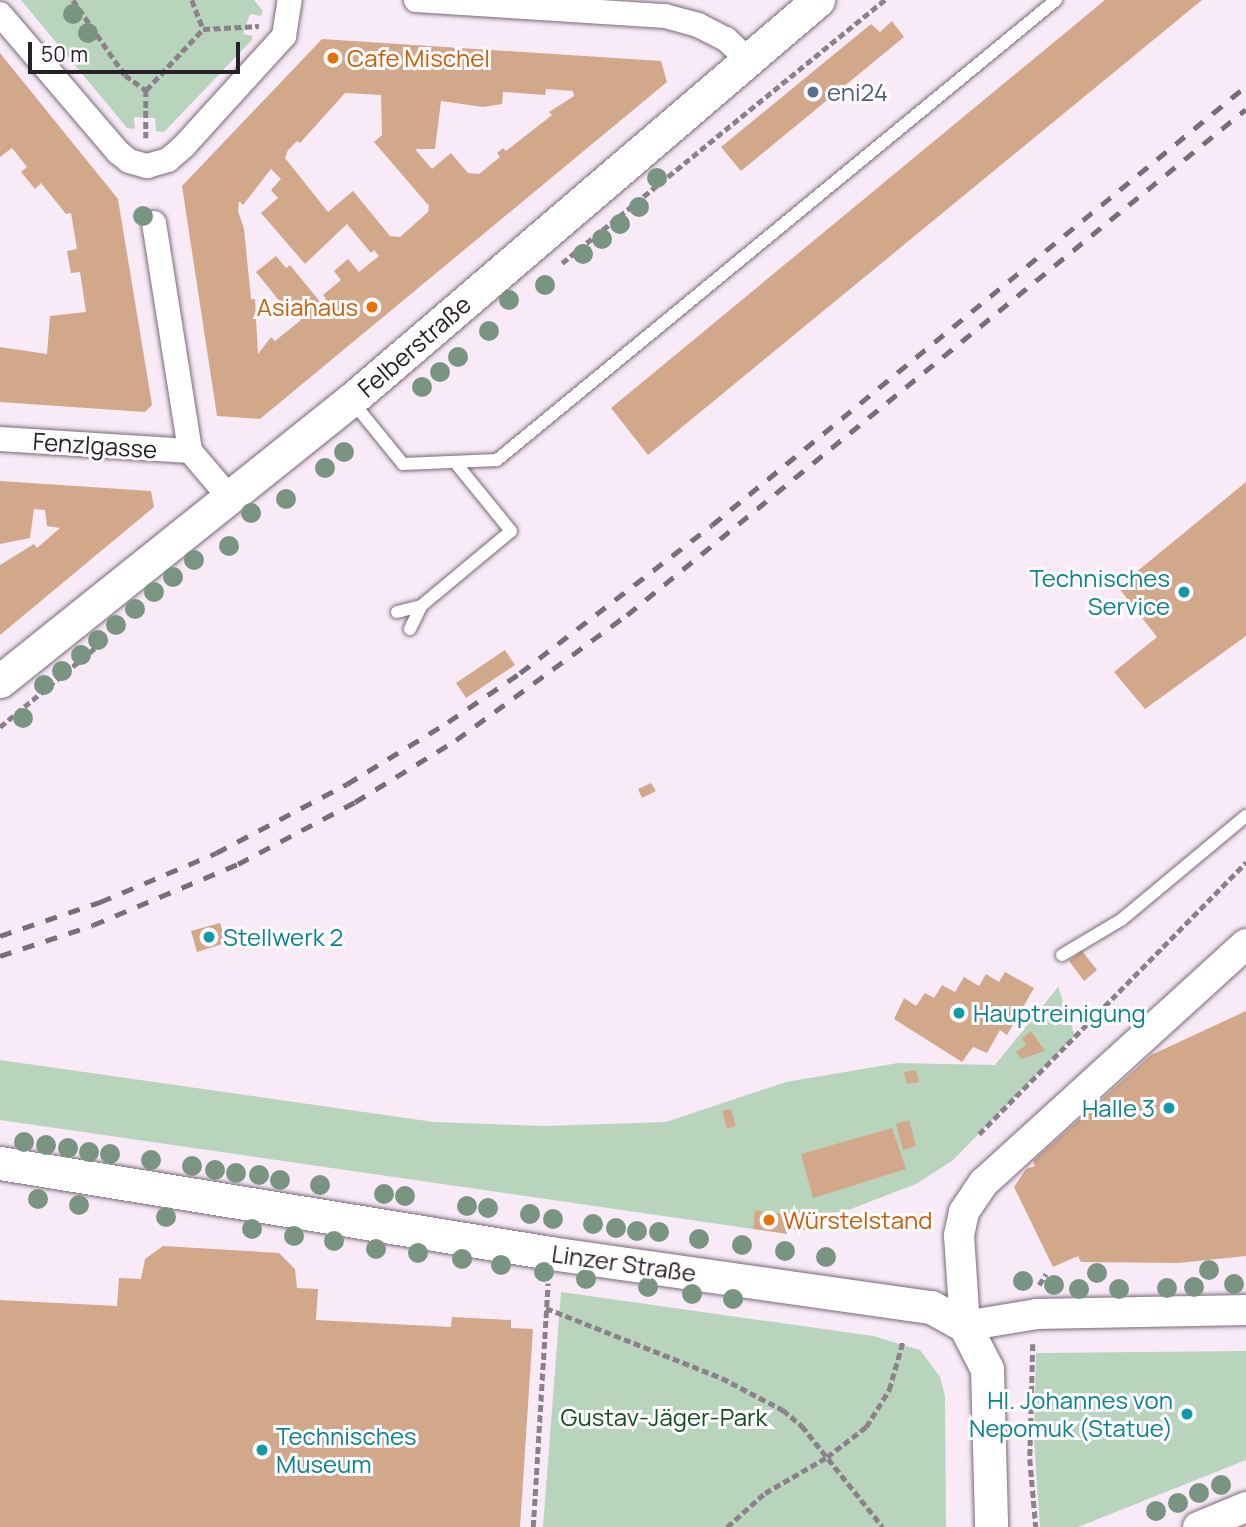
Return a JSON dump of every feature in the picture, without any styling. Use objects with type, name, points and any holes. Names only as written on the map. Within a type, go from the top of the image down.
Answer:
[{"type":"main road","name":"Felberstraße","points":[[0,681],[351,400],[746,58],[818,0]]},
{"type":"main road","name":"Linzer Straße","points":[[0,1163],[550,1253],[910,1302],[947,1313],[965,1326]]},
{"type":"main road","points":[[965,1326],[987,1369],[991,1527]]},
{"type":"street","points":[[0,14],[118,152],[129,161],[147,166],[168,160],[184,146],[284,36],[290,0]]},
{"type":"street","points":[[416,0],[665,16],[726,39],[746,58]]},
{"type":"street","points":[[154,223],[190,452],[230,498]]},
{"type":"street","name":"Fenzlgasse","points":[[0,439],[190,452]]},
{"type":"street","points":[[1246,944],[976,1190],[964,1212],[959,1235],[965,1326],[1037,1314],[1246,1310]]},
{"type":"street","points":[[1198,1527],[1246,1507]]},
{"type":"lane","points":[[351,400],[402,464],[497,460],[1056,0]]},
{"type":"lane","points":[[410,629],[421,606],[511,531],[455,462]]},
{"type":"lane","points":[[397,612],[421,606]]},
{"type":"lane","points":[[1062,955],[1121,920],[1246,816]]},
{"type":"path","points":[[73,0],[125,75],[146,90]]},
{"type":"path","points":[[192,0],[203,30]]},
{"type":"path","points":[[145,117],[146,90],[203,30],[246,24]]},
{"type":"path","points":[[979,1134],[1246,862]]},
{"type":"path","points":[[533,1527],[550,1253]]},
{"type":"path","points":[[1039,1285],[1046,1273]]},
{"type":"path","points":[[546,1308],[722,1378],[773,1404],[802,1426],[883,1527]]},
{"type":"path","points":[[727,1527],[765,1493],[827,1457],[866,1427],[889,1391],[903,1341]]},
{"type":"path","points":[[1034,1341],[1030,1459],[1036,1527]]},
{"type":"green space","points":[[21,0],[254,0],[263,11],[261,16],[250,14],[243,34],[253,36],[251,41],[164,132],[156,131],[155,118],[134,117],[135,129],[127,128]]},
{"type":"green space","points":[[1058,987],[1075,1036],[952,1161],[916,1184],[843,1212],[784,1214],[756,1210],[753,1229],[0,1120],[0,1060],[434,1122],[546,1126],[666,1122],[786,1082],[898,1063],[995,1065]]},
{"type":"green space","name":"Gustav-Jäger-Park","points":[[561,1292],[873,1336],[920,1350],[940,1377],[945,1396],[946,1527],[543,1527]]},
{"type":"green space","points":[[1246,1351],[1246,1460],[1078,1527],[1040,1527],[1034,1439],[1036,1353]]},
{"type":"building","points":[[1105,0],[1202,0],[648,455],[611,408]]},
{"type":"building","name":"eni24","points":[[892,21],[904,37],[741,171],[721,147],[871,24],[880,32]]},
{"type":"building","points":[[322,39],[661,61],[667,82],[260,419],[217,416],[182,186]],"holes":[[[546,89],[573,91],[574,96],[549,112],[552,115],[506,151],[503,148],[497,153],[500,157],[479,174],[468,173],[451,153],[432,169],[415,149],[435,149],[441,101],[483,107],[502,104],[503,92],[545,95]],[[345,93],[381,95],[382,135],[374,142],[429,206],[428,212],[400,237],[390,236],[353,191],[328,212],[285,158],[288,150],[297,141],[300,143]],[[271,169],[281,179],[271,190],[278,198],[261,213],[305,264],[347,224],[371,253],[374,250],[379,256],[359,272],[348,259],[334,271],[341,280],[323,295],[326,299],[321,303],[290,265],[286,268],[276,256],[256,272],[290,314],[294,311],[301,320],[275,341],[271,337],[258,354],[255,299],[251,299],[244,229],[238,211],[239,201],[243,205]]]},
{"type":"building","points":[[0,53],[118,199],[152,405],[145,412],[0,402],[0,347],[47,354],[50,316],[86,312],[80,272],[71,273],[67,251],[77,249],[71,213],[66,214],[41,183],[35,189],[21,172],[27,167],[12,148],[0,157]]},
{"type":"building","points":[[0,481],[151,491],[154,507],[0,635],[0,565],[34,544],[37,548],[60,528],[47,526],[45,510],[34,509],[30,538],[0,544]]},
{"type":"building","name":"Technisches Service","points":[[1246,482],[1246,636],[1145,709],[1114,672],[1157,637],[1118,587]]},
{"type":"building","points":[[505,650],[515,665],[466,698],[456,683]]},
{"type":"building","points":[[651,783],[656,791],[642,798],[638,789]]},
{"type":"building","name":"Stellwerk 2","points":[[220,923],[226,943],[197,952],[191,931]]},
{"type":"building","points":[[1082,951],[1097,970],[1084,981],[1069,961]]},
{"type":"building","name":"Hauptreinigung","points":[[1005,972],[1034,988],[1007,1035],[1000,1030],[987,1053],[973,1047],[962,1062],[894,1019],[904,998],[916,1006],[925,993],[934,998],[942,985],[955,992],[964,977],[979,986],[986,974],[999,982]]},
{"type":"building","name":"Halle 3","points":[[1246,1011],[1246,1256],[1178,1263],[1081,1262],[1078,1256],[1053,1267],[1014,1187],[1026,1169],[1035,1166],[1033,1161],[1151,1055]]},
{"type":"building","points":[[1031,1031],[1045,1051],[1021,1059],[1016,1052],[1026,1045],[1022,1038]]},
{"type":"building","points":[[916,1070],[919,1082],[907,1084],[904,1072]]},
{"type":"building","points":[[731,1109],[736,1126],[727,1129],[722,1111]]},
{"type":"building","points":[[909,1120],[916,1146],[903,1150],[896,1124]]},
{"type":"building","points":[[892,1128],[906,1169],[813,1198],[801,1154]]},
{"type":"building","points":[[755,1210],[784,1214],[784,1219],[808,1218],[808,1230],[787,1229],[787,1234],[753,1229]]},
{"type":"building","name":"Technisches Museum","points":[[163,1246],[279,1253],[295,1269],[297,1288],[318,1289],[316,1320],[451,1327],[452,1317],[511,1320],[511,1328],[533,1329],[520,1527],[0,1527],[0,1300],[117,1306],[119,1278],[141,1279],[145,1259]]},
{"type":"railway","points":[[0,936],[100,902],[216,853],[347,784],[448,722],[520,673],[712,525],[1246,86]]},
{"type":"railway","points":[[0,956],[93,925],[238,864],[355,802],[456,740],[627,615],[1246,109]]},
{"type":"place","name":"Cafe Mischel","points":[[333,58]]},
{"type":"place","name":"eni24","points":[[813,92]]},
{"type":"place","name":"Asiahaus","points":[[372,307]]},
{"type":"place","name":"Technisches Service","points":[[1184,592]]},
{"type":"place","name":"Stellwerk 2","points":[[209,937]]},
{"type":"place","name":"Hauptreinigung","points":[[959,1013]]},
{"type":"place","name":"Halle 3","points":[[1169,1108]]},
{"type":"place","name":"Würstelstand","points":[[769,1220]]},
{"type":"place","name":"Hl. Johannes von Nepomuk (Statue)","points":[[1187,1414]]},
{"type":"place","name":"Technisches Museum","points":[[262,1450]]}]
